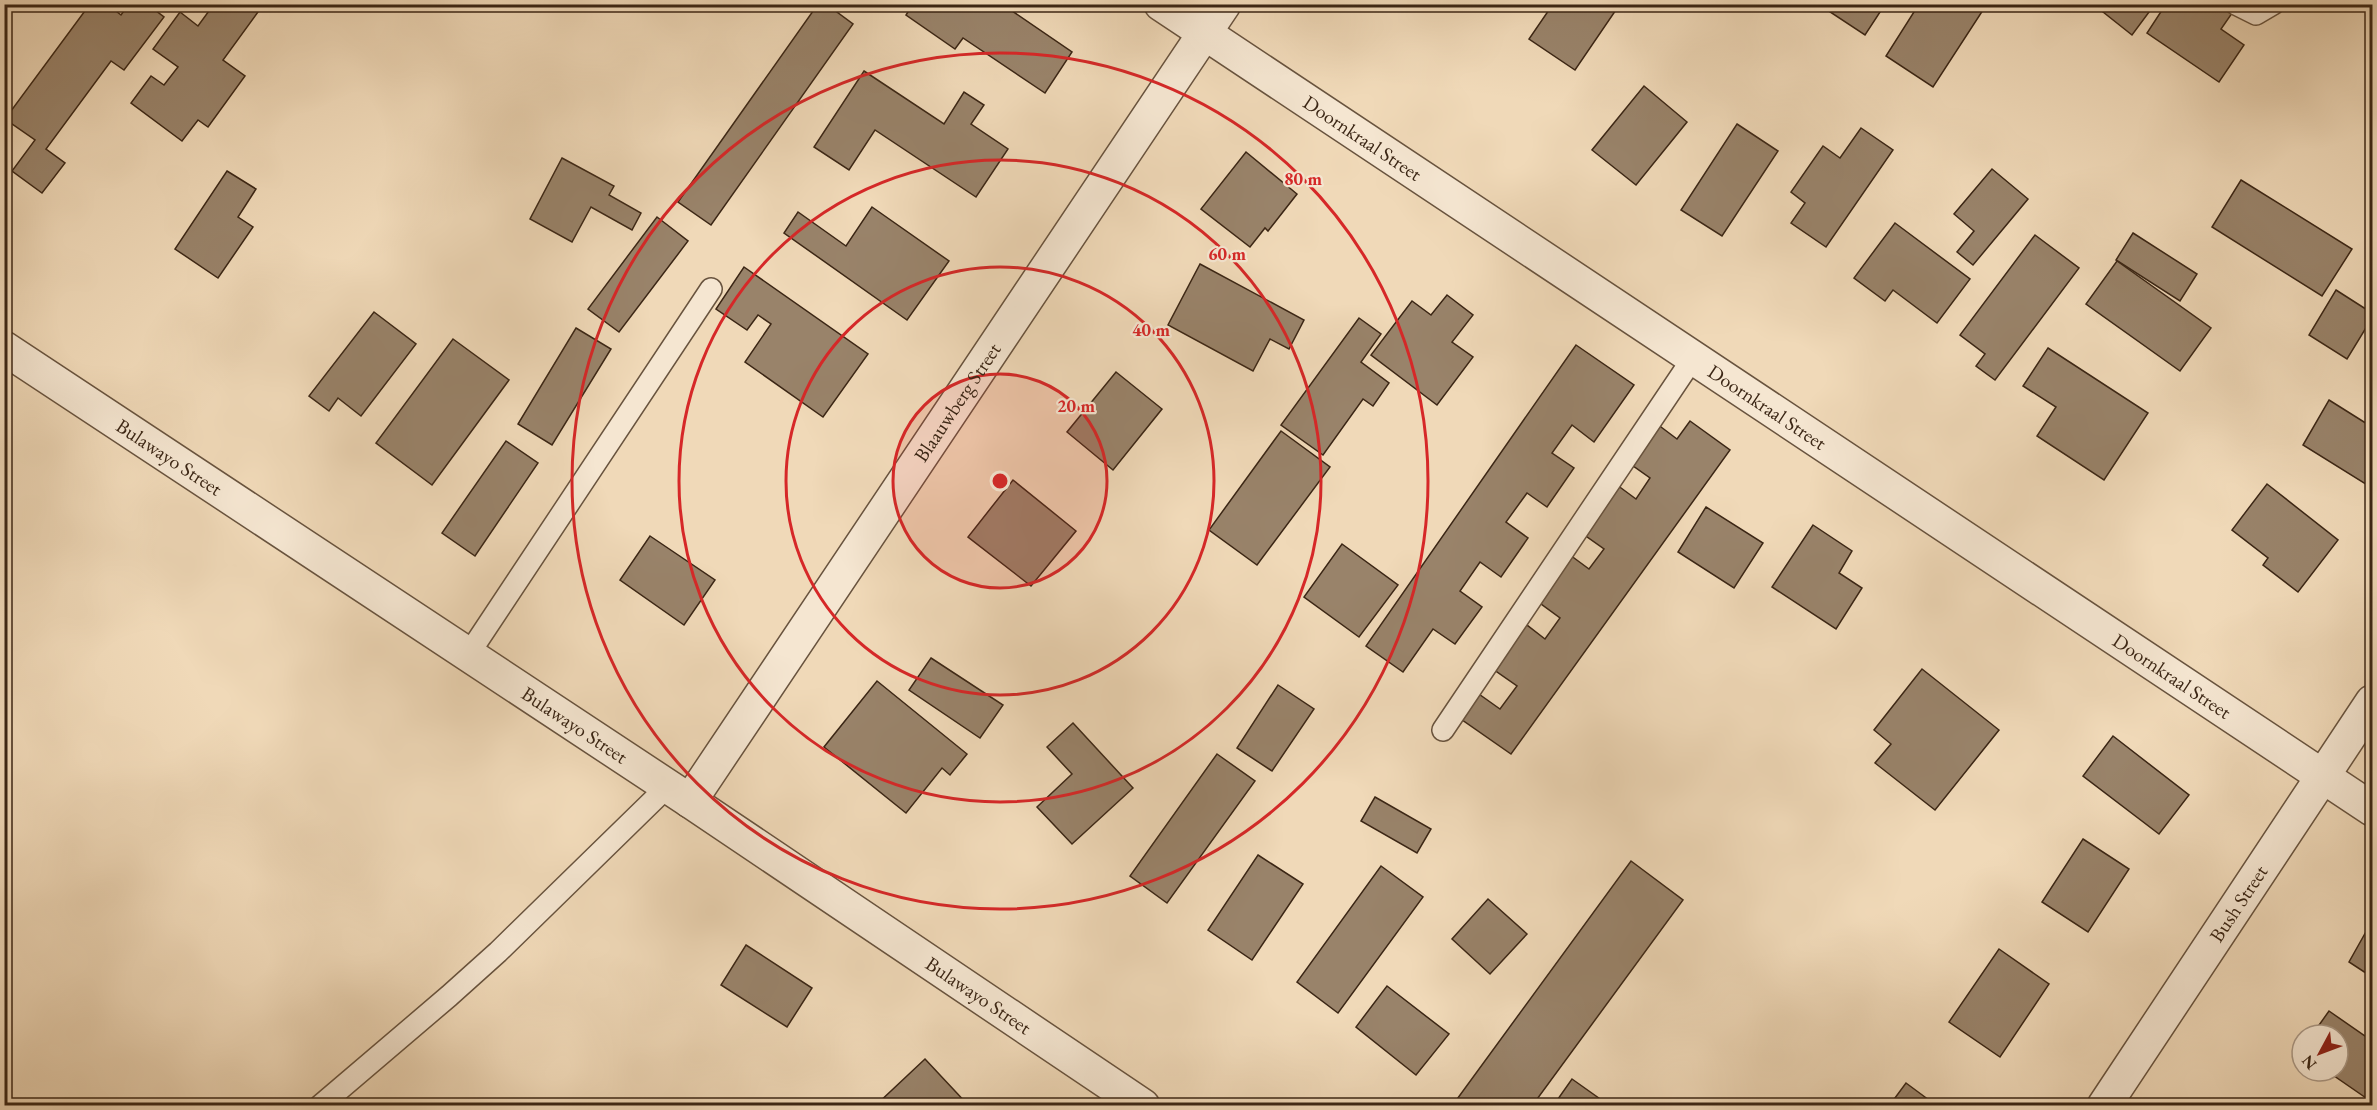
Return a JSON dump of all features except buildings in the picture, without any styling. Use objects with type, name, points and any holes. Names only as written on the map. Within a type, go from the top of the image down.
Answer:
[{"type":"street","name":"Doornkraal Street","points":[[1161,4],[2373,809]]},
{"type":"street","name":"Blaauwberg Street","points":[[679,793],[1224,4]]},
{"type":"street","name":"Bulawayo Street","points":[[4,348],[679,793],[1143,1106]]},
{"type":"street","name":"Bush Street","points":[[2104,1106],[2373,702]]},
{"type":"lane","points":[[2236,4],[2256,14],[2273,4]]},
{"type":"lane","points":[[468,655],[711,289]]},
{"type":"lane","points":[[1443,730],[1694,358]]},
{"type":"lane","points":[[320,1106],[449,996],[679,793]]}]
